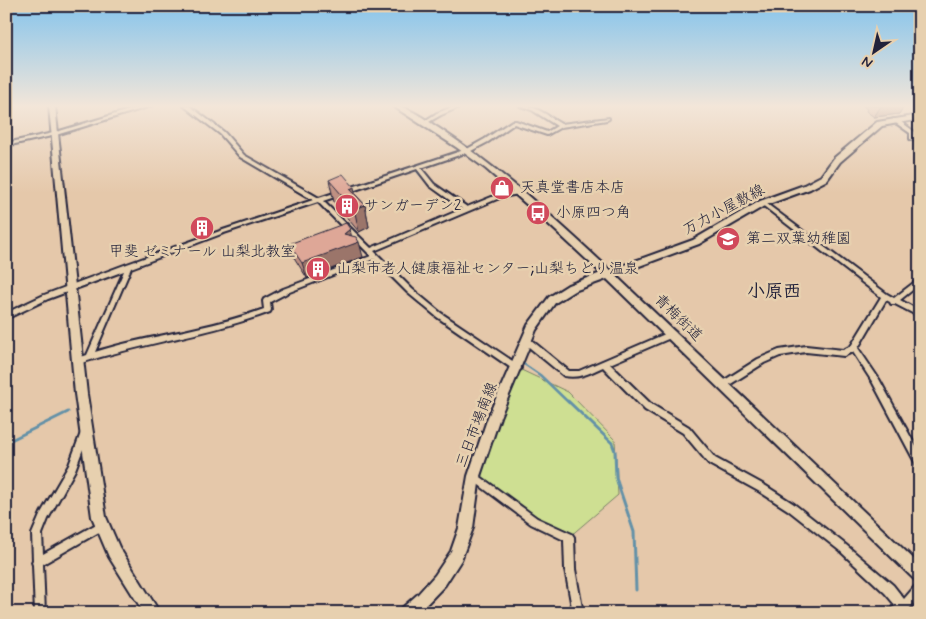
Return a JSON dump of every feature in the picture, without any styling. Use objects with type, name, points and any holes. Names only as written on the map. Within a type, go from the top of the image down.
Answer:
[{"type":"main road","points":[[54,135],[86,430],[99,517],[114,552],[153,613]]},
{"type":"main road","name":"青梅街道","points":[[445,135],[469,150],[519,192],[608,274],[920,575]]},
{"type":"main road","name":"万力小屋敷線","points":[[608,274],[696,242],[763,203],[807,187],[824,178],[836,160],[866,135]]},
{"type":"main road","name":"三日市場南線","points":[[407,613],[423,600],[440,580],[456,556],[466,528],[474,476],[494,417],[540,314],[552,300],[572,288],[608,274]]},
{"type":"street","points":[[6,145],[50,135]]},
{"type":"street","points":[[224,135],[242,156],[320,201],[388,272],[438,315],[517,368]]},
{"type":"street","points":[[6,316],[71,287],[129,266],[469,150],[480,145],[492,135]]},
{"type":"street","points":[[418,167],[432,184],[467,210]]},
{"type":"street","points":[[78,361],[90,356],[149,341],[241,321],[268,310],[266,301],[285,291],[372,254],[501,195],[519,192]]},
{"type":"street","points":[[763,203],[893,302],[920,314]]},
{"type":"street","points":[[90,356],[129,266]]},
{"type":"street","points":[[893,302],[920,280]]},
{"type":"street","points":[[723,385],[761,361],[779,353],[806,349],[844,353],[854,348],[885,296]]},
{"type":"street","points":[[527,341],[567,374],[579,374],[672,334]]},
{"type":"street","points":[[854,348],[876,381],[920,463]]},
{"type":"street","points":[[604,363],[648,407],[686,430],[712,461],[791,507],[843,548],[889,589],[904,607]]},
{"type":"street","points":[[40,613],[37,534],[44,516],[72,466],[86,430]]},
{"type":"street","points":[[474,476],[534,521],[569,537],[570,569],[578,613]]},
{"type":"street","points":[[38,562],[103,525]]},
{"type":"street","points":[[892,613],[904,607],[920,589]]},
{"type":"green space","points":[[517,368],[568,392],[615,440],[618,495],[569,537],[534,521],[474,476]]},
{"type":"building","points":[[343,174],[354,187],[350,189],[365,205],[354,209],[329,180]]},
{"type":"building","points":[[346,223],[350,229],[344,234],[356,237],[359,242],[302,263],[289,244]]},
{"type":"waterway","points":[[416,170],[430,186]]},
{"type":"waterway","points":[[521,362],[540,375],[569,403]]},
{"type":"waterway","points":[[568,401],[612,443],[615,451],[616,478],[634,532],[636,590]]},
{"type":"waterway","points":[[11,440],[68,412]]},
{"type":"place","name":"天真堂書店本店","points":[[502,188]]},
{"type":"place","name":"サンガーデン2","points":[[347,206]]},
{"type":"place","name":"小原四つ角","points":[[538,213]]},
{"type":"place","name":"甲斐 ゼミナール 山梨北教室","points":[[202,228]]},
{"type":"place","name":"第二双葉幼稚園","points":[[728,239]]},
{"type":"place","name":"山梨市老人健康福祉センター;山梨ちどり温泉","points":[[318,269]]},
{"type":"district","name":"小原西","points":[[774,292]]}]
